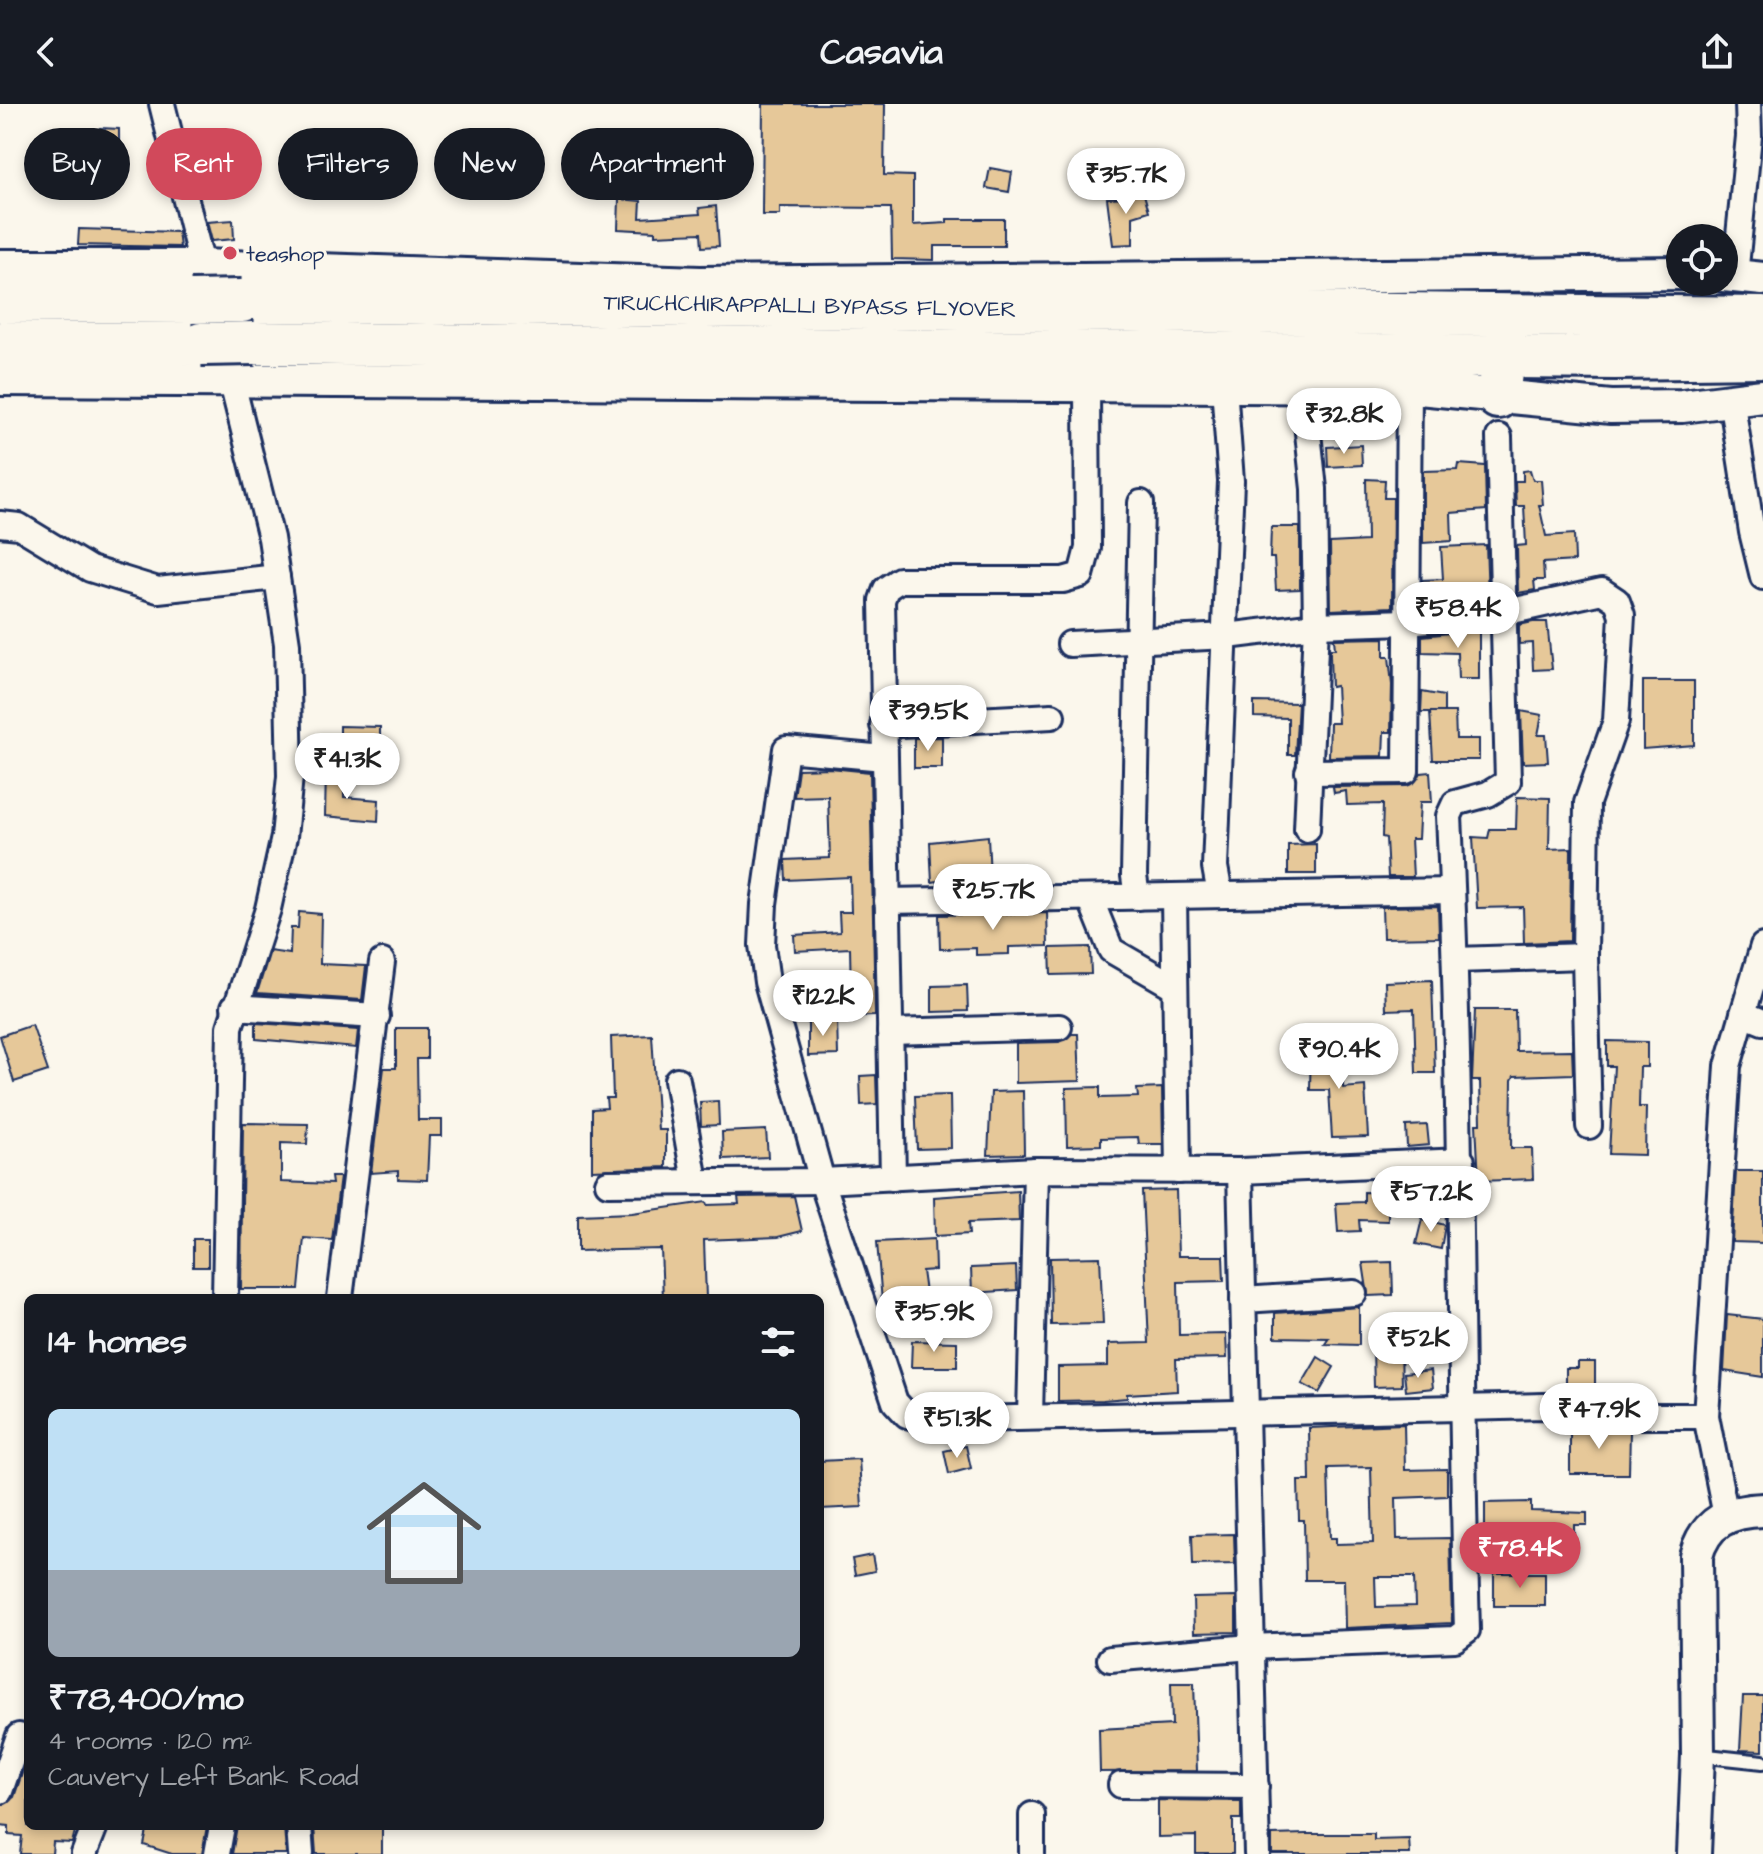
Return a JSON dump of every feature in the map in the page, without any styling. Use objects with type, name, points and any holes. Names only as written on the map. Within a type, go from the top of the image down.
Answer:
[{"type":"highway","name":"TIRUCHCHIRAPPALLI BYPASS FLYOVER","points":[[0,301],[196,284],[242,301],[1296,310],[1617,338]]},
{"type":"highway","points":[[1617,338],[1690,337],[1763,318]]},
{"type":"highway","points":[[1690,337],[1763,356]]},
{"type":"highway","name":"TIRUCHCHIRAPPALLI BYPASS FLYOVER","points":[[0,343],[1503,356],[1617,338]]},
{"type":"highway","points":[[1498,397],[1503,356]]},
{"type":"street","points":[[162,104],[196,284],[231,381],[271,538],[287,644],[290,776],[284,837],[268,909],[230,1027],[225,1294]]},
{"type":"street","points":[[1741,277],[1748,104]]},
{"type":"street","points":[[0,266],[196,284],[700,283],[1666,273]]},
{"type":"street","points":[[0,379],[1409,387],[1611,407],[1682,406],[1747,397],[1752,532],[1763,577]]},
{"type":"street","points":[[893,1178],[882,600],[886,589],[899,580],[1063,580],[1081,575],[1088,548],[1087,386]]},
{"type":"street","points":[[1224,386],[1231,481],[1227,636],[1215,867],[1219,889],[1227,895]]},
{"type":"street","points":[[1303,386],[1314,489],[1316,625],[1307,829]]},
{"type":"street","points":[[1308,772],[1406,771],[1409,387]]},
{"type":"street","points":[[1110,1659],[1251,1647],[1455,1639],[1467,1630],[1461,1407],[1462,1161],[1451,807],[1488,794],[1508,782],[1499,437]]},
{"type":"street","points":[[1137,897],[1134,876],[1141,503]]},
{"type":"street","points":[[0,524],[19,526],[90,569],[158,590],[277,577]]},
{"type":"street","points":[[1070,644],[1227,636],[1316,625],[1406,622],[1503,613],[1602,591],[1617,601],[1622,615],[1616,721],[1587,803],[1585,956],[1589,1126]]},
{"type":"street","points":[[883,725],[1052,716]]},
{"type":"street","points":[[884,758],[786,749],[778,794],[762,945],[767,982],[822,1181],[900,1409],[914,1419],[925,1420],[1544,1406],[1627,1416],[1706,1416]]},
{"type":"street","points":[[887,901],[1452,891]]},
{"type":"street","points":[[1174,896],[1178,1171]]},
{"type":"street","points":[[1090,898],[1111,950],[1175,987]]},
{"type":"street","points":[[1726,1516],[1706,1416],[1728,1066],[1753,1018],[1763,946]]},
{"type":"street","points":[[1455,960],[1585,956]]},
{"type":"street","points":[[341,1294],[382,962]]},
{"type":"street","points":[[234,1007],[377,1016]]},
{"type":"street","points":[[890,1032],[1059,1027]]},
{"type":"street","points":[[677,1080],[695,1181]]},
{"type":"street","points":[[608,1183],[822,1181],[1036,1170],[1240,1171],[1462,1161]]},
{"type":"street","points":[[1030,1416],[1036,1170]]},
{"type":"street","points":[[1240,1171],[1257,1854]]},
{"type":"street","points":[[1243,1300],[1354,1293]]},
{"type":"street","points":[[1694,1854],[1698,1755],[1695,1563],[1706,1532],[1726,1516],[1763,1510]]},
{"type":"street","points":[[0,1791],[19,1736]]},
{"type":"street","points":[[1121,1785],[1256,1786]]},
{"type":"street","points":[[1032,1815],[1032,1854]]},
{"type":"street","points":[[84,1854],[93,1830]]},
{"type":"street","points":[[217,1854],[221,1830]]},
{"type":"street","points":[[299,1830],[301,1854]]},
{"type":"lane","points":[[1698,1755],[1763,1762]]},
{"type":"building","points":[[763,104],[885,104],[884,175],[913,176],[913,225],[947,223],[947,219],[1004,219],[1004,246],[934,246],[934,260],[892,259],[891,208],[780,207],[780,215],[762,215]]},
{"type":"building","points":[[990,168],[1012,172],[1009,192],[986,188]]},
{"type":"building","points":[[1142,188],[1149,211],[1133,216],[1133,244],[1113,245],[1107,198],[1128,197],[1127,193]]},
{"type":"building","points":[[619,200],[641,201],[640,218],[700,214],[699,208],[716,206],[719,246],[702,247],[701,233],[655,235],[655,231],[618,229]]},
{"type":"building","points":[[233,220],[234,239],[212,241],[207,222]]},
{"type":"building","points":[[79,229],[178,232],[180,247],[78,245]]},
{"type":"building","points":[[1361,445],[1362,465],[1328,467],[1327,447]]},
{"type":"building","points":[[1459,464],[1485,466],[1486,510],[1451,513],[1452,541],[1423,543],[1423,471],[1458,470]]},
{"type":"building","points":[[1530,470],[1533,480],[1541,480],[1543,505],[1539,505],[1546,536],[1574,534],[1575,561],[1543,563],[1544,580],[1534,580],[1535,590],[1518,593],[1517,546],[1526,545],[1524,506],[1516,506],[1515,481],[1523,481],[1523,471]]},
{"type":"building","points":[[1366,479],[1385,480],[1384,498],[1393,498],[1392,607],[1331,610],[1330,543],[1367,541]]},
{"type":"building","points":[[1271,527],[1300,527],[1300,589],[1276,590],[1274,558],[1270,558]]},
{"type":"building","points":[[1486,545],[1488,596],[1429,600],[1430,605],[1422,605],[1422,580],[1443,579],[1441,547]]},
{"type":"building","points":[[1547,622],[1552,669],[1533,670],[1532,643],[1519,644],[1519,625]]},
{"type":"building","points":[[1479,630],[1479,679],[1458,679],[1457,653],[1422,652],[1422,636]]},
{"type":"building","points":[[1384,638],[1384,657],[1389,657],[1392,685],[1391,732],[1384,732],[1383,756],[1329,757],[1330,723],[1338,723],[1336,686],[1331,687],[1330,649],[1335,649],[1334,639]]},
{"type":"building","points":[[1643,681],[1694,681],[1694,745],[1643,749]]},
{"type":"building","points":[[1422,692],[1444,696],[1444,712],[1421,712]]},
{"type":"building","points":[[1254,702],[1298,703],[1295,755],[1288,755],[1288,718],[1254,717]]},
{"type":"building","points":[[1521,711],[1542,715],[1538,735],[1546,735],[1548,762],[1523,763]]},
{"type":"building","points":[[1430,712],[1455,712],[1456,739],[1479,739],[1479,760],[1433,760]]},
{"type":"building","points":[[340,726],[380,727],[380,753],[340,753]]},
{"type":"building","points":[[942,737],[942,768],[914,768],[914,738]]},
{"type":"building","points":[[798,769],[870,772],[875,1016],[835,1017],[834,994],[851,994],[850,948],[795,951],[794,935],[840,932],[839,912],[851,912],[850,877],[786,880],[785,860],[830,858],[828,796],[794,797]]},
{"type":"building","points":[[326,771],[344,771],[344,797],[379,800],[378,821],[325,816]]},
{"type":"building","points":[[1430,772],[1432,802],[1420,802],[1418,839],[1411,839],[1413,877],[1388,877],[1386,838],[1382,837],[1383,804],[1347,805],[1346,791],[1334,793],[1333,787],[1407,786],[1414,783],[1421,773]]},
{"type":"building","points":[[1517,797],[1550,798],[1549,849],[1571,848],[1570,941],[1524,943],[1523,907],[1477,908],[1473,837],[1488,838],[1490,829],[1516,829]]},
{"type":"building","points":[[988,836],[990,877],[962,878],[962,885],[932,882],[930,842]]},
{"type":"building","points":[[1316,844],[1316,874],[1288,874],[1288,845]]},
{"type":"building","points":[[1438,906],[1439,937],[1383,938],[1382,907]]},
{"type":"building","points":[[299,912],[321,914],[320,964],[366,966],[362,1000],[257,993],[270,951],[290,954],[291,928],[298,928]]},
{"type":"building","points":[[1047,913],[1048,946],[1009,947],[1009,954],[976,955],[976,948],[940,949],[939,915]]},
{"type":"building","points":[[1090,947],[1091,974],[1051,975],[1050,948]]},
{"type":"building","points":[[1432,980],[1435,1073],[1416,1073],[1414,1009],[1386,1010],[1385,982]]},
{"type":"building","points":[[967,985],[968,1011],[932,1012],[932,986]]},
{"type":"building","points":[[1475,1010],[1515,1010],[1516,1051],[1572,1050],[1573,1074],[1514,1076],[1512,1080],[1511,1148],[1532,1148],[1533,1179],[1479,1181],[1476,1124],[1481,1124],[1480,1081],[1472,1081]]},
{"type":"building","points":[[837,1020],[838,1055],[808,1056],[808,1021]]},
{"type":"building","points":[[256,1023],[358,1030],[356,1048],[256,1039]]},
{"type":"building","points":[[32,1025],[48,1071],[14,1082],[0,1036]]},
{"type":"building","points":[[396,1028],[427,1028],[427,1059],[417,1059],[418,1120],[442,1120],[442,1136],[429,1136],[427,1180],[398,1179],[398,1171],[371,1173],[384,1068],[396,1068]]},
{"type":"building","points":[[1078,1034],[1080,1081],[1016,1083],[1016,1043],[1059,1042]]},
{"type":"building","points":[[652,1035],[658,1130],[666,1130],[666,1167],[592,1170],[592,1109],[607,1108],[606,1098],[613,1098],[611,1037]]},
{"type":"building","points":[[1607,1041],[1647,1042],[1647,1067],[1640,1067],[1639,1107],[1646,1107],[1645,1155],[1609,1154],[1614,1066],[1607,1066]]},
{"type":"building","points":[[1311,1042],[1343,1043],[1343,1088],[1365,1086],[1368,1137],[1332,1138],[1329,1090],[1310,1090]]},
{"type":"building","points":[[876,1075],[877,1104],[861,1105],[860,1076]]},
{"type":"building","points":[[1100,1087],[1100,1098],[1138,1097],[1137,1089],[1162,1088],[1163,1144],[1139,1144],[1138,1137],[1101,1138],[1101,1145],[1067,1146],[1066,1088]]},
{"type":"building","points":[[1023,1091],[1024,1154],[988,1155],[991,1092]]},
{"type":"building","points":[[950,1095],[951,1148],[917,1149],[915,1096]]},
{"type":"building","points":[[718,1101],[719,1125],[701,1126],[700,1102]]},
{"type":"building","points":[[243,1123],[308,1124],[307,1144],[281,1143],[281,1182],[332,1184],[331,1177],[340,1177],[332,1240],[304,1238],[299,1289],[241,1289]]},
{"type":"building","points":[[1427,1125],[1429,1145],[1407,1147],[1406,1126]]},
{"type":"building","points":[[766,1130],[768,1157],[723,1159],[722,1132]]},
{"type":"building","points":[[1736,1171],[1763,1171],[1763,1243],[1732,1242]]},
{"type":"building","points":[[1176,1190],[1178,1256],[1223,1256],[1224,1281],[1178,1282],[1179,1335],[1226,1334],[1227,1358],[1176,1359],[1177,1391],[1127,1394],[1127,1398],[1058,1401],[1058,1367],[1108,1366],[1108,1344],[1149,1343],[1142,1191]]},
{"type":"building","points":[[1018,1191],[1019,1221],[968,1223],[969,1234],[935,1236],[934,1197]]},
{"type":"building","points":[[1364,1192],[1388,1193],[1388,1221],[1359,1220],[1360,1231],[1338,1232],[1336,1203],[1364,1202]]},
{"type":"building","points":[[794,1196],[802,1231],[778,1237],[704,1240],[706,1294],[663,1294],[661,1249],[578,1251],[578,1215],[632,1213],[706,1202],[707,1205],[739,1204],[738,1197]]},
{"type":"building","points":[[1422,1219],[1445,1225],[1441,1249],[1416,1244]]},
{"type":"building","points":[[193,1239],[208,1239],[208,1267],[193,1267]]},
{"type":"building","points":[[934,1239],[935,1270],[922,1271],[927,1307],[883,1314],[877,1242]]},
{"type":"building","points":[[1100,1257],[1103,1324],[1051,1325],[1050,1258]]},
{"type":"building","points":[[1392,1262],[1393,1295],[1368,1296],[1363,1263]]},
{"type":"building","points":[[1016,1266],[1017,1290],[972,1293],[971,1268]]},
{"type":"building","points":[[1359,1307],[1359,1345],[1325,1344],[1329,1338],[1275,1337],[1275,1313]]},
{"type":"building","points":[[1727,1315],[1763,1319],[1763,1377],[1724,1371]]},
{"type":"building","points":[[912,1341],[957,1342],[957,1367],[911,1367]]},
{"type":"building","points":[[1373,1348],[1401,1348],[1402,1386],[1374,1387]]},
{"type":"building","points":[[1318,1357],[1334,1367],[1319,1393],[1302,1384]]},
{"type":"building","points":[[1578,1362],[1595,1362],[1595,1397],[1566,1394],[1566,1368],[1578,1368]]},
{"type":"building","points":[[1431,1370],[1433,1388],[1406,1391],[1404,1373]]},
{"type":"building","points":[[1404,1424],[1405,1470],[1447,1469],[1447,1496],[1396,1498],[1397,1539],[1450,1538],[1452,1623],[1345,1628],[1344,1580],[1305,1580],[1304,1520],[1299,1520],[1298,1481],[1310,1481],[1309,1428]],"holes":[[[1371,1467],[1373,1543],[1336,1544],[1336,1538],[1330,1538],[1328,1468]],[[1375,1577],[1414,1577],[1415,1606],[1376,1607]]]},
{"type":"building","points":[[1570,1424],[1630,1431],[1629,1474],[1570,1474]]},
{"type":"building","points":[[966,1446],[971,1468],[949,1474],[944,1451]]},
{"type":"building","points":[[859,1459],[862,1507],[824,1509],[824,1461]]},
{"type":"building","points":[[1531,1502],[1531,1511],[1587,1513],[1587,1525],[1574,1525],[1574,1545],[1556,1544],[1557,1526],[1485,1529],[1485,1503]]},
{"type":"building","points":[[1234,1534],[1235,1564],[1193,1565],[1192,1535]]},
{"type":"building","points":[[872,1555],[875,1571],[855,1575],[852,1559]]},
{"type":"building","points":[[1494,1573],[1545,1573],[1545,1606],[1494,1606]]},
{"type":"building","points":[[1236,1597],[1236,1632],[1194,1633],[1193,1598]]},
{"type":"building","points":[[1171,1683],[1194,1683],[1197,1771],[1100,1772],[1099,1729],[1172,1725]]},
{"type":"building","points":[[1743,1696],[1763,1696],[1763,1751],[1740,1750]]},
{"type":"building","points":[[24,1768],[24,1830],[75,1830],[72,1843],[53,1842],[52,1854],[20,1854],[22,1836],[9,1835],[9,1826],[0,1825],[0,1806],[14,1797]]},
{"type":"building","points":[[1158,1800],[1241,1801],[1241,1819],[1233,1819],[1233,1854],[1196,1854],[1196,1836],[1158,1837]]},
{"type":"building","points":[[147,1830],[206,1830],[202,1854],[172,1854],[144,1845]]},
{"type":"building","points":[[236,1830],[284,1830],[286,1854],[232,1854]]},
{"type":"building","points":[[314,1830],[382,1830],[382,1854],[316,1854]]},
{"type":"building","points":[[1374,1834],[1374,1840],[1409,1839],[1410,1854],[1272,1854],[1272,1835]]},
{"type":"place","name":"teashop","points":[[230,253]]}]
